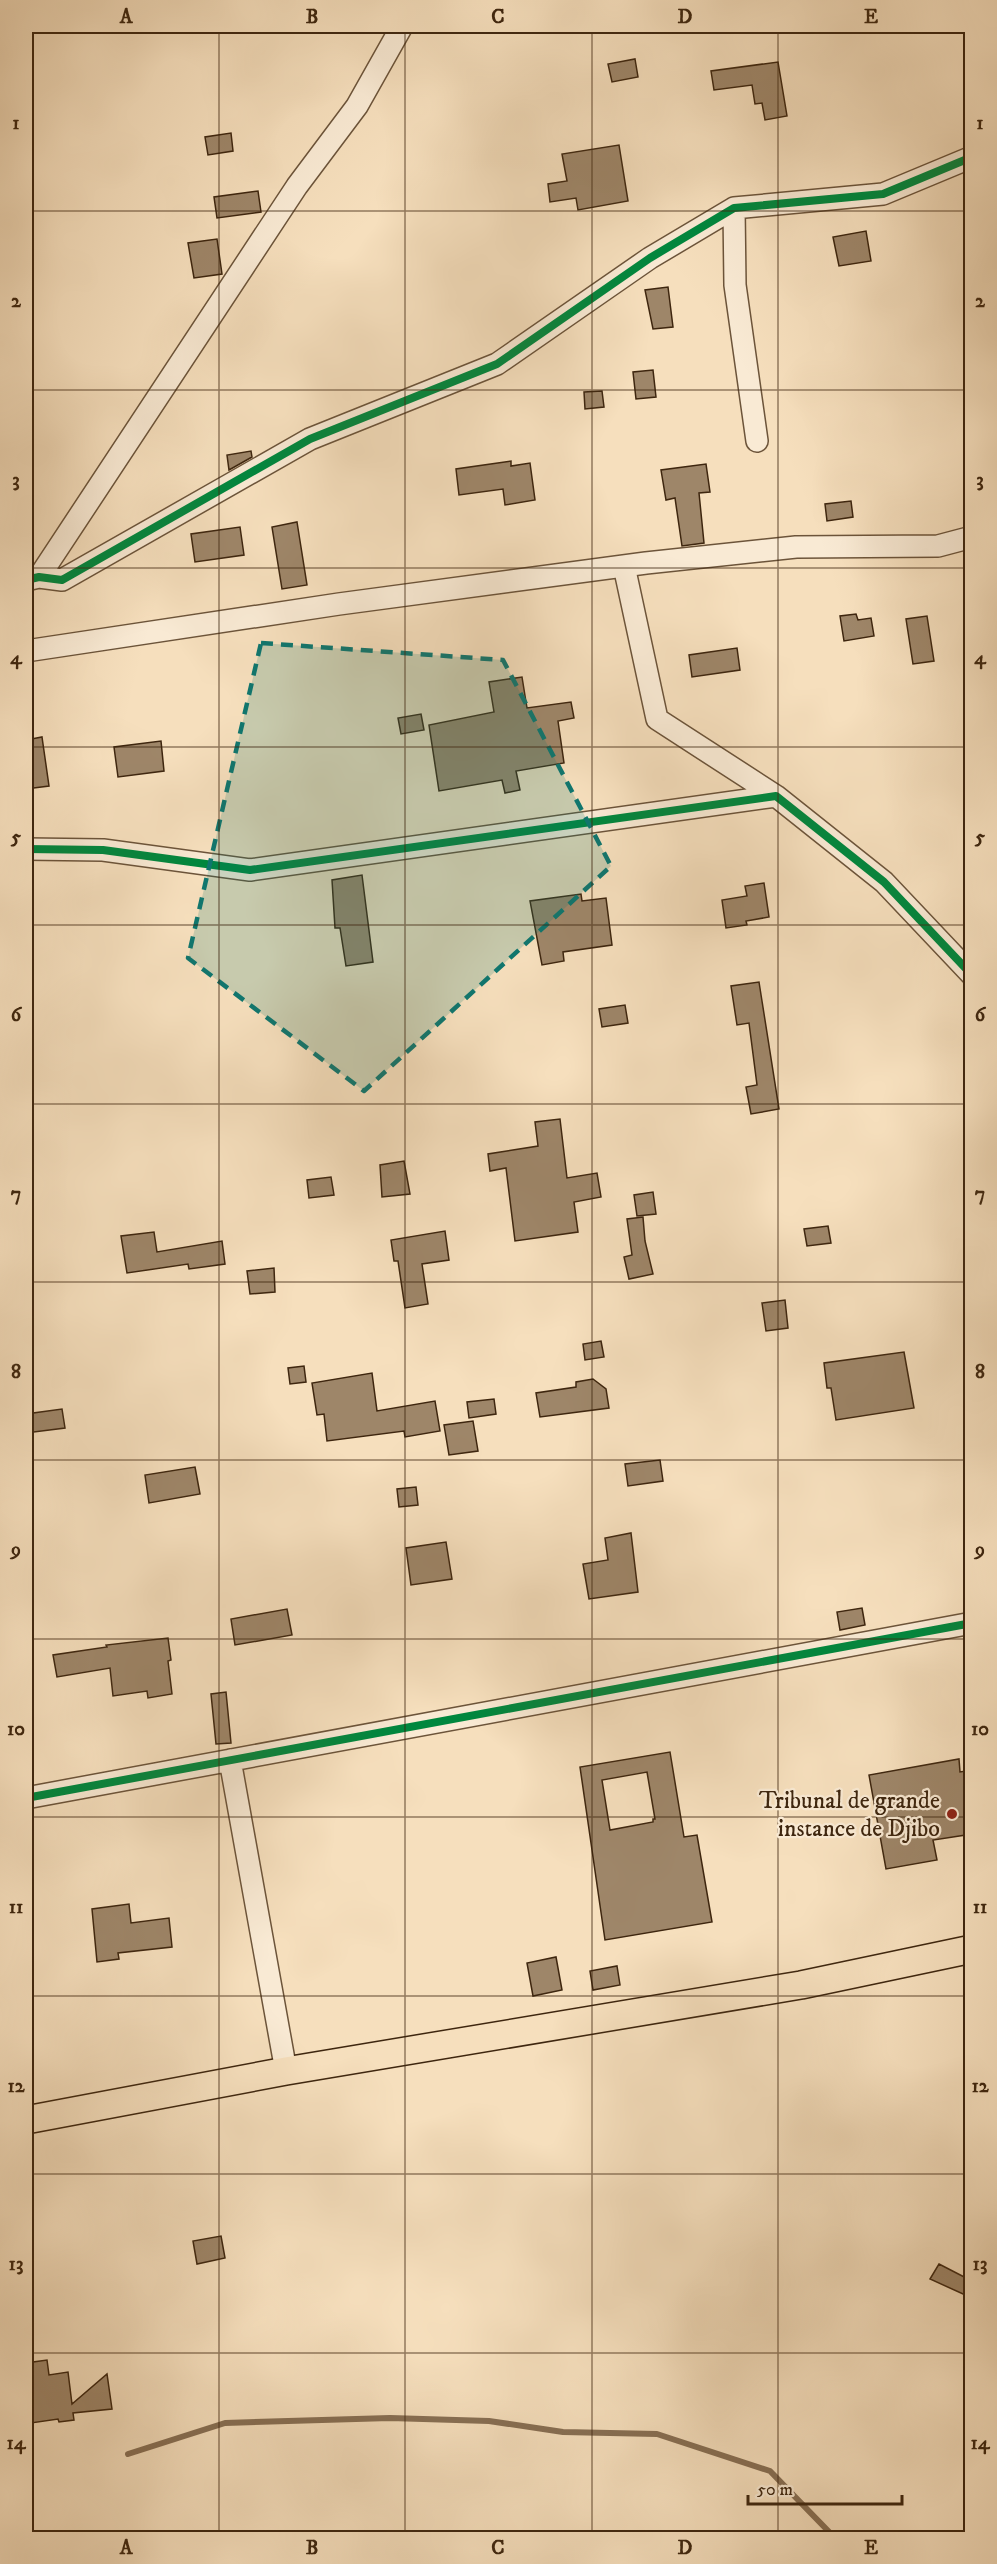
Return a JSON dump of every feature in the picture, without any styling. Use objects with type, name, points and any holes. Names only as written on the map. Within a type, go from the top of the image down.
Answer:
[{"type":"main road","points":[[26,2120],[286,2071],[801,1985],[972,1949]]},
{"type":"street","points":[[32,579],[297,186],[357,106],[402,26]]},
{"type":"street","points":[[32,579],[62,580],[310,439],[497,364],[650,258],[734,208],[883,194],[972,157]]},
{"type":"street","points":[[734,208],[735,285],[757,441]]},
{"type":"street","points":[[26,651],[339,604],[624,566],[796,547],[938,546],[972,537]]},
{"type":"street","points":[[624,566],[657,719],[776,796],[884,882],[972,975]]},
{"type":"street","points":[[26,849],[103,850],[250,870],[776,796]]},
{"type":"street","points":[[26,1798],[972,1623]]},
{"type":"street","points":[[230,1760],[286,2071]]},
{"type":"highlighted area","points":[[261,643],[503,660],[611,866],[364,1091],[188,958]]},
{"type":"building","points":[[635,59],[638,77],[612,82],[608,64]]},
{"type":"building","points":[[778,62],[787,116],[765,120],[762,103],[755,104],[752,85],[714,90],[711,71]]},
{"type":"building","points":[[231,133],[233,151],[208,155],[205,137]]},
{"type":"building","points":[[619,145],[628,201],[578,210],[576,198],[550,202],[548,184],[567,181],[562,154]]},
{"type":"building","points":[[258,191],[261,212],[217,218],[214,197]]},
{"type":"building","points":[[866,231],[871,261],[839,266],[833,237]]},
{"type":"building","points":[[217,239],[222,274],[194,278],[188,243]]},
{"type":"building","points":[[668,287],[673,327],[653,329],[645,290]]},
{"type":"building","points":[[653,370],[656,397],[636,399],[633,372]]},
{"type":"building","points":[[602,391],[604,407],[585,409],[584,392]]},
{"type":"building","points":[[251,451],[252,457],[229,470],[227,455]]},
{"type":"building","points":[[511,461],[511,466],[530,463],[535,500],[505,505],[503,489],[459,495],[456,469]]},
{"type":"building","points":[[706,464],[710,492],[699,493],[704,543],[682,546],[675,498],[666,500],[661,470]]},
{"type":"building","points":[[851,501],[853,517],[827,521],[825,504]]},
{"type":"building","points":[[297,522],[307,585],[282,589],[272,527]]},
{"type":"building","points":[[240,527],[244,555],[195,562],[191,534]]},
{"type":"building","points":[[856,614],[858,620],[871,618],[874,636],[844,641],[840,616]]},
{"type":"building","points":[[927,616],[934,661],[913,664],[906,619]]},
{"type":"building","points":[[737,648],[740,670],[692,677],[689,655]]},
{"type":"building","points":[[522,677],[527,708],[571,702],[574,718],[558,721],[564,763],[516,771],[520,790],[505,793],[502,780],[439,791],[429,725],[494,712],[489,682]]},
{"type":"building","points":[[421,714],[424,730],[401,734],[398,718]]},
{"type":"building","points":[[42,737],[49,786],[26,789],[26,740]]},
{"type":"building","points":[[161,741],[164,771],[118,777],[114,747]]},
{"type":"building","points":[[362,875],[373,962],[346,966],[340,928],[335,928],[332,880]]},
{"type":"building","points":[[764,883],[769,917],[746,921],[747,925],[726,928],[722,900],[747,896],[745,886]]},
{"type":"building","points":[[581,894],[582,901],[606,898],[612,945],[563,952],[564,961],[542,965],[530,901]]},
{"type":"building","points":[[759,982],[779,1109],[751,1114],[746,1087],[757,1085],[749,1023],[737,1025],[731,986]]},
{"type":"building","points":[[625,1005],[628,1023],[602,1027],[599,1009]]},
{"type":"building","points":[[560,1119],[567,1178],[597,1173],[601,1197],[574,1202],[578,1232],[515,1241],[506,1168],[490,1171],[488,1154],[538,1146],[535,1122]]},
{"type":"building","points":[[404,1161],[410,1194],[382,1197],[380,1165]]},
{"type":"building","points":[[331,1177],[334,1195],[309,1198],[307,1180]]},
{"type":"building","points":[[653,1192],[656,1214],[637,1216],[634,1195]]},
{"type":"building","points":[[643,1217],[645,1241],[653,1274],[629,1279],[624,1257],[632,1255],[627,1219]]},
{"type":"building","points":[[828,1226],[831,1243],[807,1246],[804,1229]]},
{"type":"building","points":[[445,1231],[449,1260],[422,1264],[428,1304],[405,1308],[398,1261],[394,1261],[391,1240]]},
{"type":"building","points":[[154,1232],[157,1252],[222,1241],[225,1264],[189,1269],[188,1264],[127,1273],[121,1236]]},
{"type":"building","points":[[274,1268],[275,1292],[250,1294],[247,1271]]},
{"type":"building","points":[[785,1300],[788,1328],[766,1331],[762,1303]]},
{"type":"building","points":[[601,1341],[604,1357],[585,1360],[583,1344]]},
{"type":"building","points":[[904,1352],[914,1408],[836,1420],[831,1388],[827,1388],[824,1363]]},
{"type":"building","points":[[304,1366],[306,1382],[290,1384],[288,1368]]},
{"type":"building","points":[[372,1373],[377,1411],[435,1401],[440,1431],[405,1437],[404,1431],[327,1441],[324,1414],[317,1415],[312,1383]]},
{"type":"building","points":[[593,1379],[606,1389],[609,1408],[540,1417],[536,1393],[576,1387],[576,1382]]},
{"type":"building","points":[[494,1399],[496,1414],[469,1418],[467,1402]]},
{"type":"building","points":[[62,1409],[65,1428],[26,1433],[26,1414]]},
{"type":"building","points":[[473,1421],[478,1451],[449,1455],[444,1425]]},
{"type":"building","points":[[660,1460],[663,1481],[628,1486],[625,1464]]},
{"type":"building","points":[[195,1467],[200,1494],[149,1503],[145,1475]]},
{"type":"building","points":[[416,1487],[418,1505],[399,1507],[397,1489]]},
{"type":"building","points":[[631,1533],[638,1592],[589,1599],[583,1564],[608,1560],[605,1538]]},
{"type":"building","points":[[446,1542],[452,1579],[411,1585],[406,1548]]},
{"type":"building","points":[[862,1608],[865,1625],[840,1630],[837,1612]]},
{"type":"building","points":[[287,1609],[292,1635],[235,1645],[231,1619]]},
{"type":"building","points":[[168,1638],[172,1694],[148,1698],[147,1691],[113,1696],[110,1668],[57,1677],[53,1655],[107,1647],[106,1645]]},
{"type":"building","points":[[226,1692],[231,1743],[216,1744],[211,1694]]},
{"type":"building","points":[[670,1752],[684,1837],[697,1835],[712,1922],[605,1940],[580,1767]],"holes":[[[647,1772],[655,1819],[653,1822],[610,1830],[602,1780]]]},
{"type":"building","name":"Tribunal de grande instance de Djibo","points":[[959,1759],[960,1772],[966,1771],[968,1783],[972,1782],[972,1834],[933,1840],[937,1860],[886,1869],[869,1775]]},
{"type":"building","points":[[129,1904],[131,1923],[169,1918],[172,1947],[118,1953],[119,1959],[97,1962],[92,1909]]},
{"type":"building","points":[[556,1957],[562,1990],[533,1996],[527,1963]]},
{"type":"building","points":[[617,1966],[620,1985],[593,1990],[590,1971]]},
{"type":"building","points":[[221,2236],[225,2258],[197,2264],[193,2241]]},
{"type":"building","points":[[939,2264],[972,2281],[972,2298],[930,2279]]},
{"type":"building","points":[[47,2360],[49,2375],[68,2372],[72,2404],[107,2374],[112,2409],[73,2413],[74,2420],[59,2422],[58,2419],[31,2423],[26,2363]]},
{"type":"waterway","points":[[128,2454],[225,2423],[390,2418],[489,2421],[563,2432],[657,2434],[770,2471],[835,2538]]},
{"type":"cycle path","points":[[26,580],[39,577],[62,580],[310,439],[497,364],[650,258],[734,208],[883,194],[972,157]]},
{"type":"cycle path","points":[[26,849],[103,850],[250,870],[776,796],[884,882],[972,975]]},
{"type":"cycle path","points":[[26,1798],[972,1623]]},
{"type":"place","name":"Tribunal de grande instance de Djibo","points":[[952,1814]]}]
